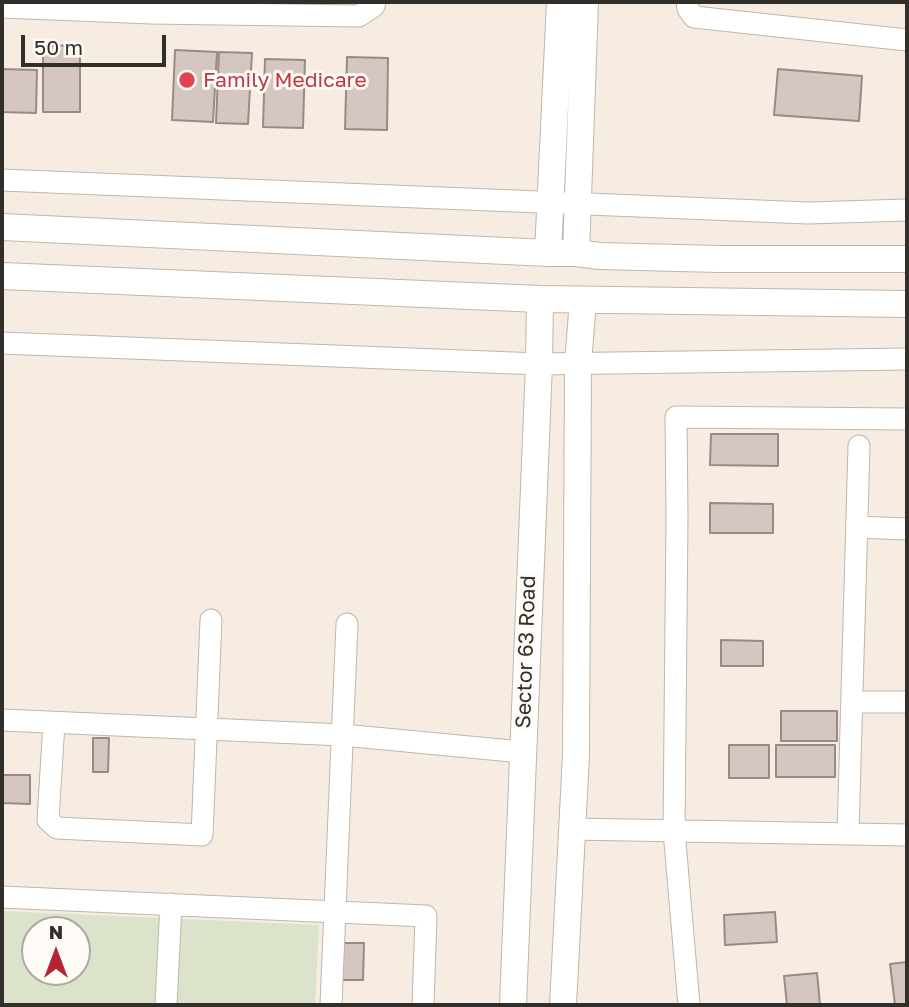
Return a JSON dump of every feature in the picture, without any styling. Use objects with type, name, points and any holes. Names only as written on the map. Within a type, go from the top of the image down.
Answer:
[{"type":"street","points":[[2,7],[174,7],[359,16],[374,6],[375,2]]},
{"type":"street","points":[[548,254],[560,2]]},
{"type":"street","points":[[576,253],[585,2]]},
{"type":"street","points":[[687,2],[694,17],[907,40]]},
{"type":"street","points":[[2,180],[808,213],[907,210]]},
{"type":"street","points":[[2,226],[600,256],[907,259]]},
{"type":"street","points":[[2,276],[540,299],[907,304]]},
{"type":"street","name":"Sector 63 Road","points":[[513,1005],[540,299]]},
{"type":"street","points":[[563,1005],[576,755],[579,364],[583,300]]},
{"type":"street","points":[[2,343],[539,364],[907,359]]},
{"type":"street","points":[[689,1005],[674,831],[676,417],[907,419]]},
{"type":"street","points":[[848,834],[859,446]]},
{"type":"street","points":[[856,527],[907,528]]},
{"type":"street","points":[[54,723],[48,820],[57,828],[202,835],[211,620]]},
{"type":"street","points":[[331,1005],[347,624]]},
{"type":"street","points":[[852,702],[907,702]]},
{"type":"street","points":[[2,720],[343,735],[522,752]]},
{"type":"street","points":[[572,829],[907,835]]},
{"type":"street","points":[[2,897],[426,916],[423,1005]]},
{"type":"street","points":[[166,1005],[171,904]]},
{"type":"green space","points":[[2,911],[319,925],[315,1005],[2,1005]]},
{"type":"building","points":[[271,2],[321,2],[321,4]]},
{"type":"building","points":[[80,45],[80,112],[43,112],[43,46]]},
{"type":"building","points":[[175,50],[217,52],[213,122],[172,120]]},
{"type":"building","points":[[219,52],[252,53],[248,124],[216,123]]},
{"type":"building","points":[[347,57],[388,58],[387,130],[345,129]]},
{"type":"building","points":[[265,59],[305,60],[303,128],[263,127]]},
{"type":"building","points":[[2,69],[37,70],[36,113],[2,112]]},
{"type":"building","points":[[778,69],[862,76],[859,121],[774,115]]},
{"type":"building","points":[[711,434],[778,434],[778,466],[710,465]]},
{"type":"building","points":[[710,503],[773,504],[773,533],[710,533]]},
{"type":"building","points":[[721,640],[763,641],[763,666],[721,666]]},
{"type":"building","points":[[781,711],[837,711],[837,741],[781,741]]},
{"type":"building","points":[[93,738],[109,738],[108,772],[93,772]]},
{"type":"building","points":[[729,745],[769,745],[769,778],[729,778]]},
{"type":"building","points":[[776,745],[835,745],[835,777],[776,777]]},
{"type":"building","points":[[2,775],[30,775],[30,804],[2,803]]},
{"type":"building","points":[[775,912],[777,942],[725,945],[724,915]]},
{"type":"building","points":[[341,943],[364,943],[363,980],[340,980]]},
{"type":"building","points":[[907,962],[907,1005],[895,1005],[890,964]]},
{"type":"building","points":[[817,973],[820,1005],[787,1005],[784,976]]},
{"type":"place","name":"Family Medicare","points":[[187,80]]}]
